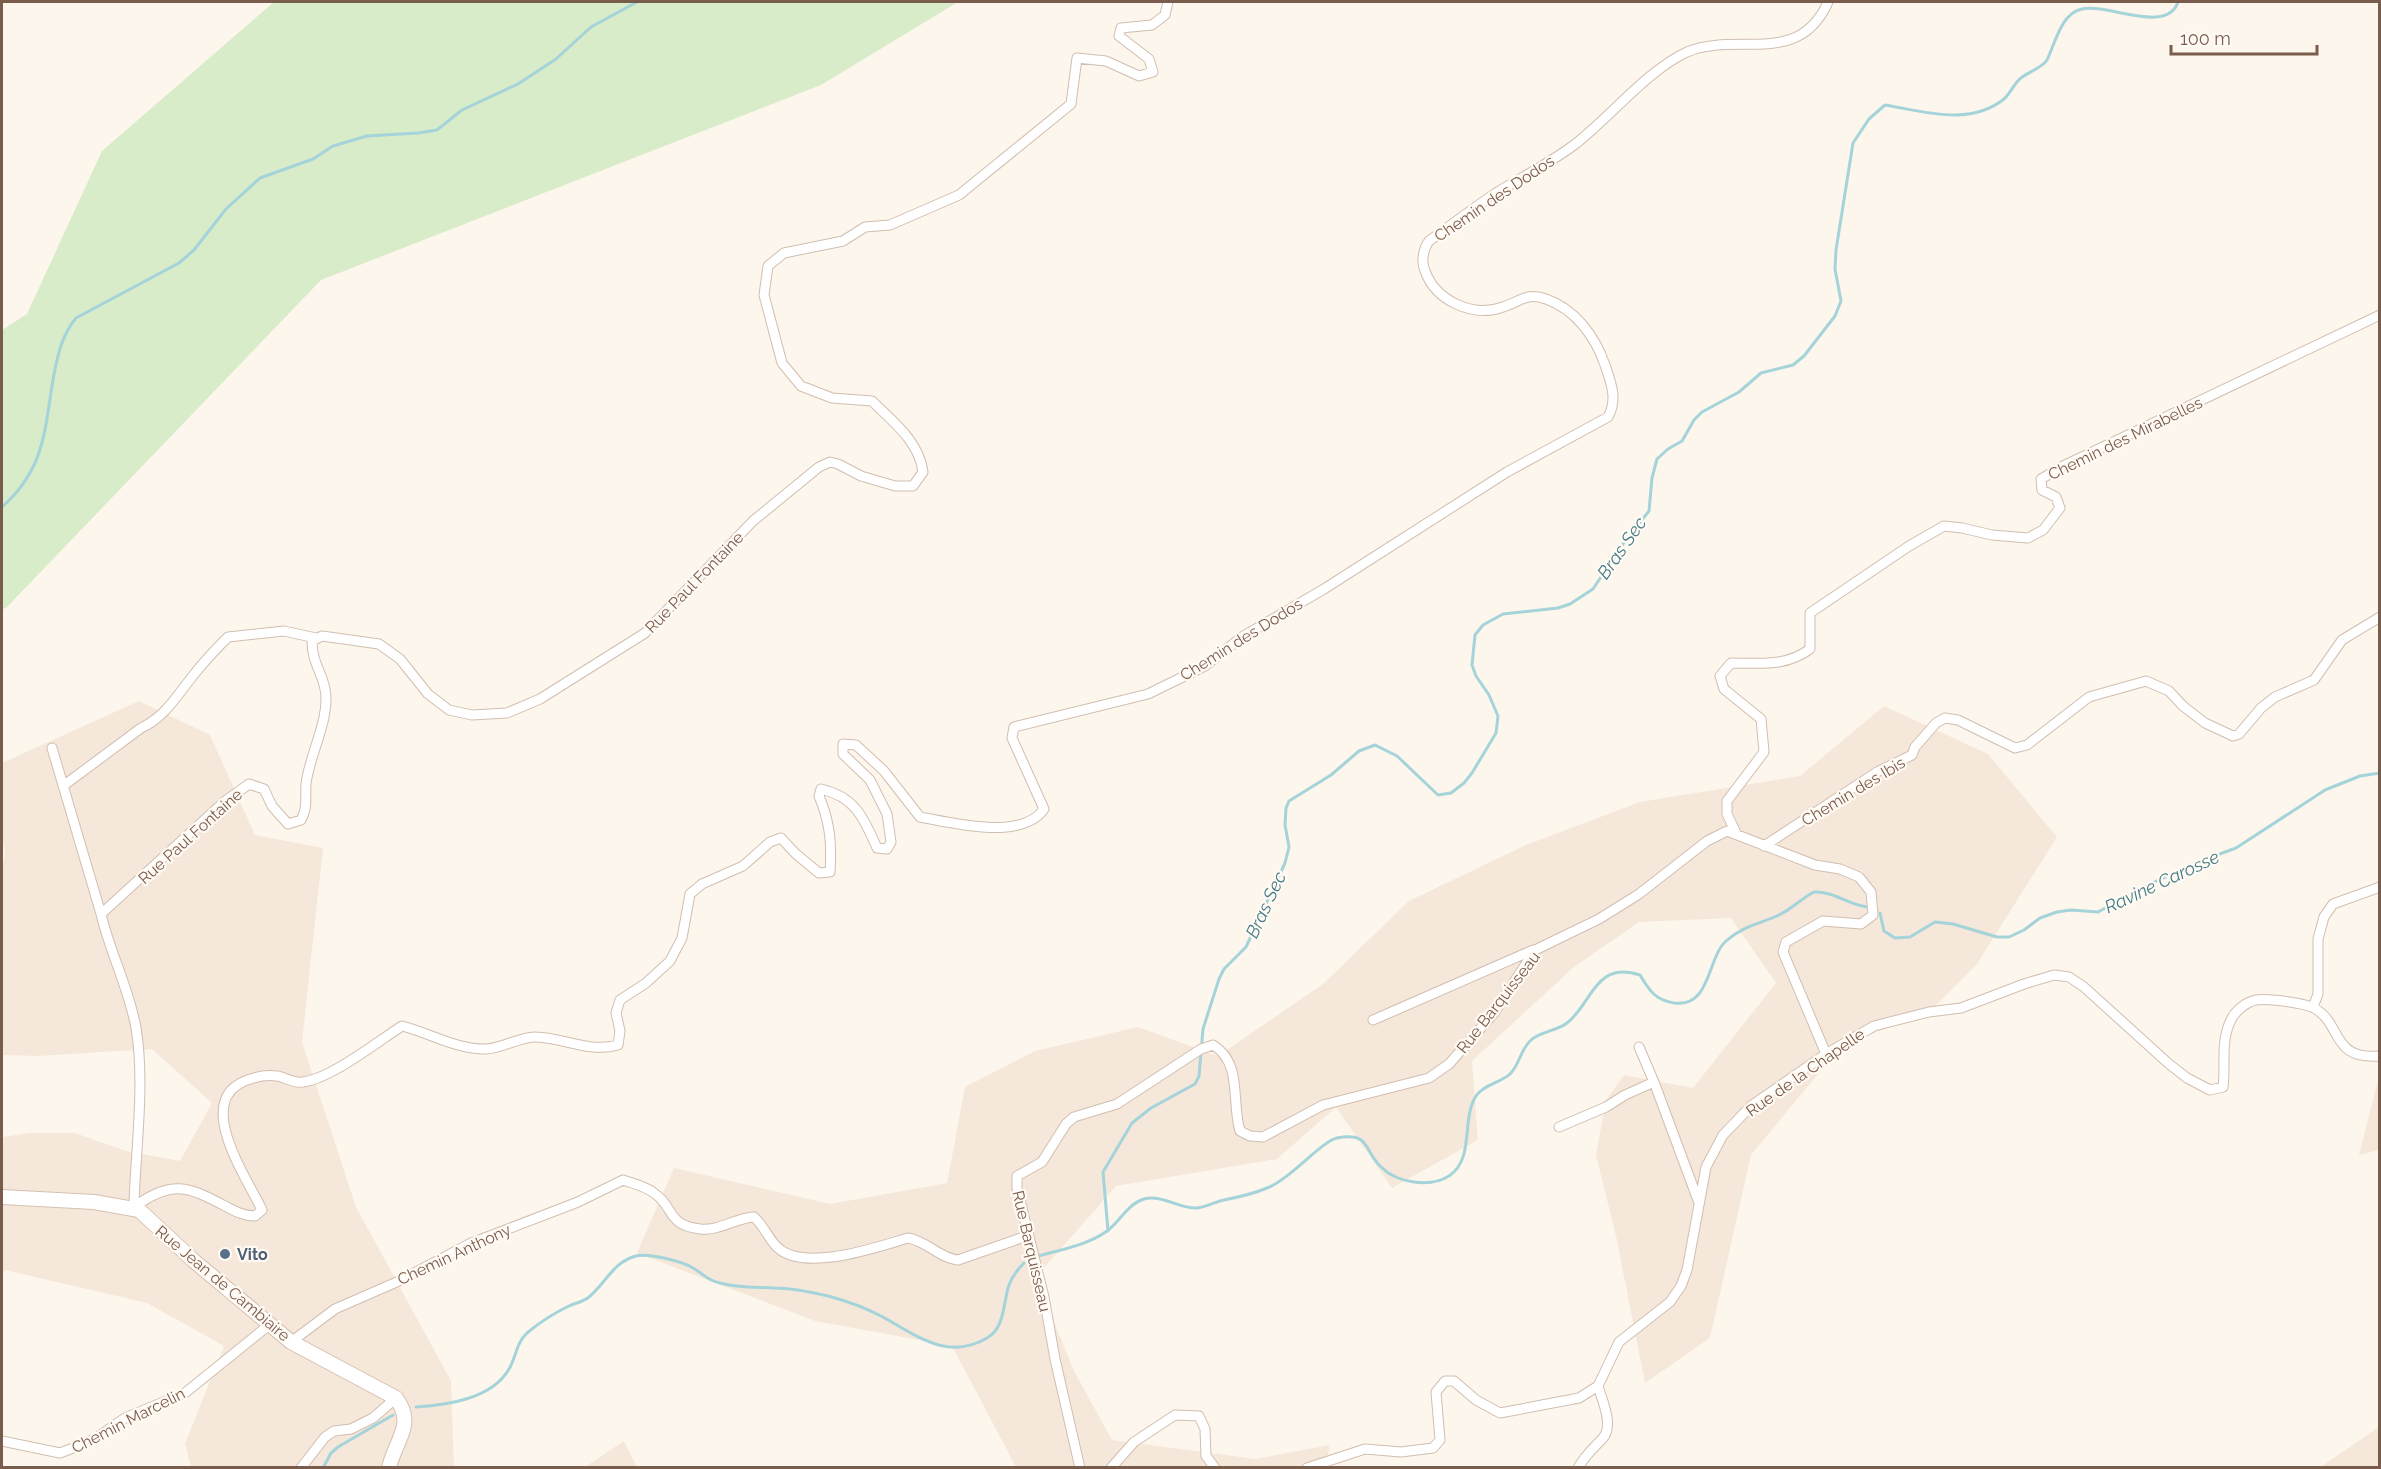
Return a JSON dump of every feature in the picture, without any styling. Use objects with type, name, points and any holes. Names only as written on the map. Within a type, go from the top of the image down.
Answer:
[{"type":"main road","points":[[2,1197],[94,1202],[137,1208]]},
{"type":"main road","name":"Rue Jean de Cambiaire","points":[[137,1208],[190,1257],[291,1342],[396,1398]]},
{"type":"main road","points":[[389,1467],[406,1424],[404,1409],[396,1398]]},
{"type":"street","name":"Rue Paul Fontaine","points":[[101,914],[224,802],[249,784],[264,789],[272,806],[288,824],[301,820],[306,811],[308,770],[324,716],[325,690],[312,657],[312,641],[316,638],[322,636],[379,644],[400,658],[428,694],[449,710],[472,714],[507,713],[540,699],[645,633],[753,521],[819,467],[830,462],[861,476],[895,486],[913,486],[923,472],[922,461],[913,442],[872,401],[832,398],[801,386],[782,363],[765,295],[768,266],[784,253],[843,241],[865,227],[890,225],[959,195],[1071,104],[1077,58],[1106,61],[1139,76],[1153,72],[1149,59],[1119,36],[1121,28],[1152,24],[1165,15],[1168,2]]},
{"type":"street","name":"Chemin des Dodos","points":[[137,1208],[161,1191],[176,1187],[198,1192],[244,1216],[255,1216],[262,1209],[238,1164],[224,1128],[223,1110],[228,1094],[241,1083],[254,1078],[276,1076],[301,1083],[325,1075],[402,1026],[445,1042],[486,1049],[507,1046],[534,1037],[604,1049],[618,1045],[620,1031],[616,1013],[620,1000],[646,983],[670,961],[681,938],[690,894],[702,884],[743,866],[771,842],[781,838],[819,873],[830,872],[832,843],[826,812],[819,796],[821,789],[836,792],[849,801],[863,818],[877,848],[886,849],[891,842],[887,814],[870,780],[843,754],[843,744],[855,745],[884,771],[920,817],[962,825],[1007,828],[1038,818],[1044,808],[1012,738],[1014,727],[1148,694],[1205,666],[1242,637],[1507,472],[1608,417],[1613,408],[1613,389],[1601,354],[1582,323],[1567,308],[1544,298],[1530,295],[1503,308],[1482,312],[1460,305],[1447,299],[1430,284],[1423,266],[1425,247],[1494,195],[1574,145],[1665,66],[1685,53],[1728,43],[1756,46],[1780,43],[1804,32],[1823,12],[1828,2]]},
{"type":"street","name":"Chemin des Mirabelles","points":[[1737,835],[1727,814],[1726,801],[1764,752],[1761,719],[1724,689],[1720,676],[1731,663],[1775,664],[1798,658],[1810,649],[1810,613],[1909,546],[1944,526],[1992,535],[2028,538],[2043,530],[2060,508],[2056,497],[2042,490],[2041,479],[2379,315]]},
{"type":"street","name":"Chemin des Ibis","points":[[1764,846],[1877,772],[1912,754],[1915,747],[1936,723],[1945,718],[1958,720],[2015,748],[2027,745],[2040,737],[2089,697],[2146,681],[2169,691],[2183,706],[2218,730],[2233,736],[2239,734],[2261,708],[2275,697],[2314,680],[2342,640],[2379,617]]},
{"type":"street","points":[[63,786],[141,728],[153,723],[179,696],[195,672],[228,637],[284,631],[316,638]]},
{"type":"street","points":[[52,748],[107,941],[128,994],[136,1030],[139,1084],[137,1208]]},
{"type":"street","name":"Rue Barquisseau","points":[[1080,1467],[1054,1359],[1044,1297],[1027,1236],[1017,1188],[1017,1176],[1042,1162],[1066,1124],[1074,1117],[1117,1104],[1201,1049],[1213,1045],[1224,1051],[1231,1066],[1239,1131],[1250,1136],[1263,1137],[1323,1105],[1430,1078],[1449,1064],[1494,1012],[1535,950],[1599,919],[1640,894],[1707,841],[1727,831],[1737,835]]},
{"type":"street","points":[[1737,835],[1815,865],[1840,869],[1859,878],[1870,892],[1873,915],[1861,924],[1823,921],[1786,942],[1783,952],[1826,1054]]},
{"type":"street","points":[[2379,887],[2333,904],[2324,917],[2318,939],[2318,994],[2313,1007],[2322,1014],[2348,1051],[2365,1058],[2379,1056]]},
{"type":"street","points":[[1373,1020],[1535,950]]},
{"type":"street","name":"Rue de la Chapelle","points":[[1598,1386],[1618,1342],[1671,1302],[1681,1286],[1687,1270],[1706,1167],[1723,1135],[1751,1106],[1826,1054],[1874,1026],[1929,1012],[1960,1008],[2054,975],[2068,977],[2084,987],[2187,1078],[2210,1090],[2218,1090],[2223,1087],[2225,1039],[2231,1019],[2241,1008],[2255,1000],[2280,1001],[2313,1007]]},
{"type":"street","points":[[1639,1047],[1700,1208]]},
{"type":"street","points":[[1559,1127],[1606,1107],[1624,1095],[1654,1082]]},
{"type":"street","name":"Chemin Anthony","points":[[291,1342],[335,1309],[399,1281],[469,1244],[578,1202],[623,1180],[656,1194],[680,1224],[700,1229],[718,1229],[741,1218],[754,1217],[761,1223],[777,1247],[792,1256],[843,1257],[908,1238],[917,1239],[948,1259],[958,1260],[1027,1236]]},
{"type":"street","name":"Chemin Marcelin","points":[[2,1441],[60,1453],[81,1445],[96,1438],[125,1418],[185,1393],[269,1325]]},
{"type":"street","points":[[1307,1467],[1365,1449],[1401,1452],[1434,1448],[1440,1440],[1436,1392],[1444,1381],[1454,1381],[1476,1400],[1500,1413],[1579,1398],[1598,1386],[1606,1410],[1607,1430],[1605,1436],[1587,1453],[1578,1467]]},
{"type":"street","points":[[301,1467],[325,1437],[334,1431],[351,1429],[373,1418],[396,1398]]},
{"type":"street","points":[[1111,1467],[1134,1442],[1174,1415],[1199,1416],[1205,1429],[1206,1456],[1215,1467]]},
{"type":"shaded area","points":[[139,701],[210,735],[255,835],[323,848],[302,1042],[356,1207],[451,1381],[454,1467],[191,1467],[185,1444],[224,1346],[147,1303],[5,1270],[2,1273],[2,1137],[30,1133],[75,1133],[126,1151],[180,1161],[212,1103],[152,1049],[37,1056],[2,1055],[2,869],[5,852],[2,840],[2,763]]},
{"type":"shaded area","points":[[1884,706],[1988,754],[2057,837],[1977,964],[1929,1012],[1842,1045],[1751,1155],[1710,1338],[1645,1383],[1616,1236],[1596,1155],[1606,1100],[1624,1075],[1693,1088],[1776,983],[1731,918],[1639,922],[1574,967],[1472,1061],[1478,1140],[1392,1188],[1336,1107],[1277,1159],[1116,1186],[1036,1277],[1073,1369],[1112,1440],[1256,1459],[1330,1445],[1325,1467],[1016,1467],[952,1346],[815,1321],[637,1253],[674,1168],[830,1204],[947,1183],[965,1087],[1035,1051],[1138,1027],[1218,1056],[1323,984],[1409,901],[1526,845],[1640,802],[1800,776]]},
{"type":"shaded area","points":[[2379,1076],[2379,1150],[2359,1155]]},
{"type":"shaded area","points":[[2379,1427],[2379,1467],[2321,1467],[2322,1466]]},
{"type":"shaded area","points":[[624,1441],[637,1467],[585,1467]]},
{"type":"green space","points":[[274,2],[958,2],[821,85],[321,280],[6,608],[2,609],[2,330],[27,314],[102,151]]},
{"type":"waterway","points":[[2,507],[17,492],[36,460],[46,427],[58,355],[65,336],[76,318],[179,263],[194,250],[226,209],[260,178],[313,159],[333,146],[367,136],[437,130],[462,110],[518,84],[556,59],[591,27],[637,2]]},
{"type":"waterway","name":"Bras Sec","points":[[1108,1231],[1103,1172],[1132,1123],[1151,1108],[1195,1084],[1199,1076],[1203,1029],[1219,979],[1224,969],[1246,947],[1285,863],[1289,847],[1285,825],[1286,808],[1289,801],[1331,775],[1359,751],[1375,745],[1397,756],[1438,795],[1451,793],[1464,783],[1496,733],[1498,716],[1472,665],[1475,635],[1483,625],[1503,614],[1558,608],[1570,604],[1593,589],[1625,541],[1649,511],[1652,478],[1657,459],[1682,441],[1694,420],[1702,412],[1739,392],[1761,373],[1793,365],[1804,356],[1835,316],[1841,301],[1835,269],[1836,250],[1853,143],[1869,119],[1885,105],[1946,115],[1976,113],[1990,108],[2004,99],[2021,78],[2047,60],[2064,23],[2075,12],[2093,8],[2135,16],[2162,16],[2172,12],[2178,2]]},
{"type":"waterway","name":"Ravine Carosse","points":[[1880,913],[1884,931],[1895,938],[1910,937],[1935,922],[1953,924],[1997,937],[2009,937],[2024,930],[2040,918],[2057,912],[2071,910],[2098,912],[2152,883],[2236,848],[2325,790],[2360,776],[2380,773]]},
{"type":"waterway","name":"Ravine Carosse","points":[[1038,1256],[1074,1247],[1099,1236],[1112,1227],[1128,1209],[1144,1199],[1157,1198],[1197,1208],[1262,1190],[1276,1184],[1323,1146],[1337,1138],[1348,1137],[1361,1140],[1375,1161],[1396,1177],[1423,1183],[1441,1180],[1457,1169],[1462,1160],[1469,1116],[1479,1092],[1510,1074],[1531,1040],[1567,1023],[1604,979],[1613,974],[1625,972],[1640,975],[1657,997],[1667,1002],[1686,1002],[1695,998],[1702,990],[1720,949],[1739,931],[1784,913],[1814,892],[1821,892],[1867,907]]},
{"type":"waterway","name":"Ravine Carosse","points":[[416,1407],[455,1402],[480,1394],[492,1387],[509,1369],[527,1333],[558,1312],[587,1299],[621,1263],[636,1256],[665,1258],[681,1263],[711,1280],[727,1285],[795,1289],[835,1298],[870,1311],[933,1343],[959,1347],[973,1344],[993,1334],[1000,1322],[1009,1285],[1015,1273],[1024,1263]]},
{"type":"waterway","name":"Ravine Carosse","points":[[323,1468],[331,1453],[338,1447],[393,1415]]},
{"type":"place","name":"Vito","points":[[225,1254]]}]
